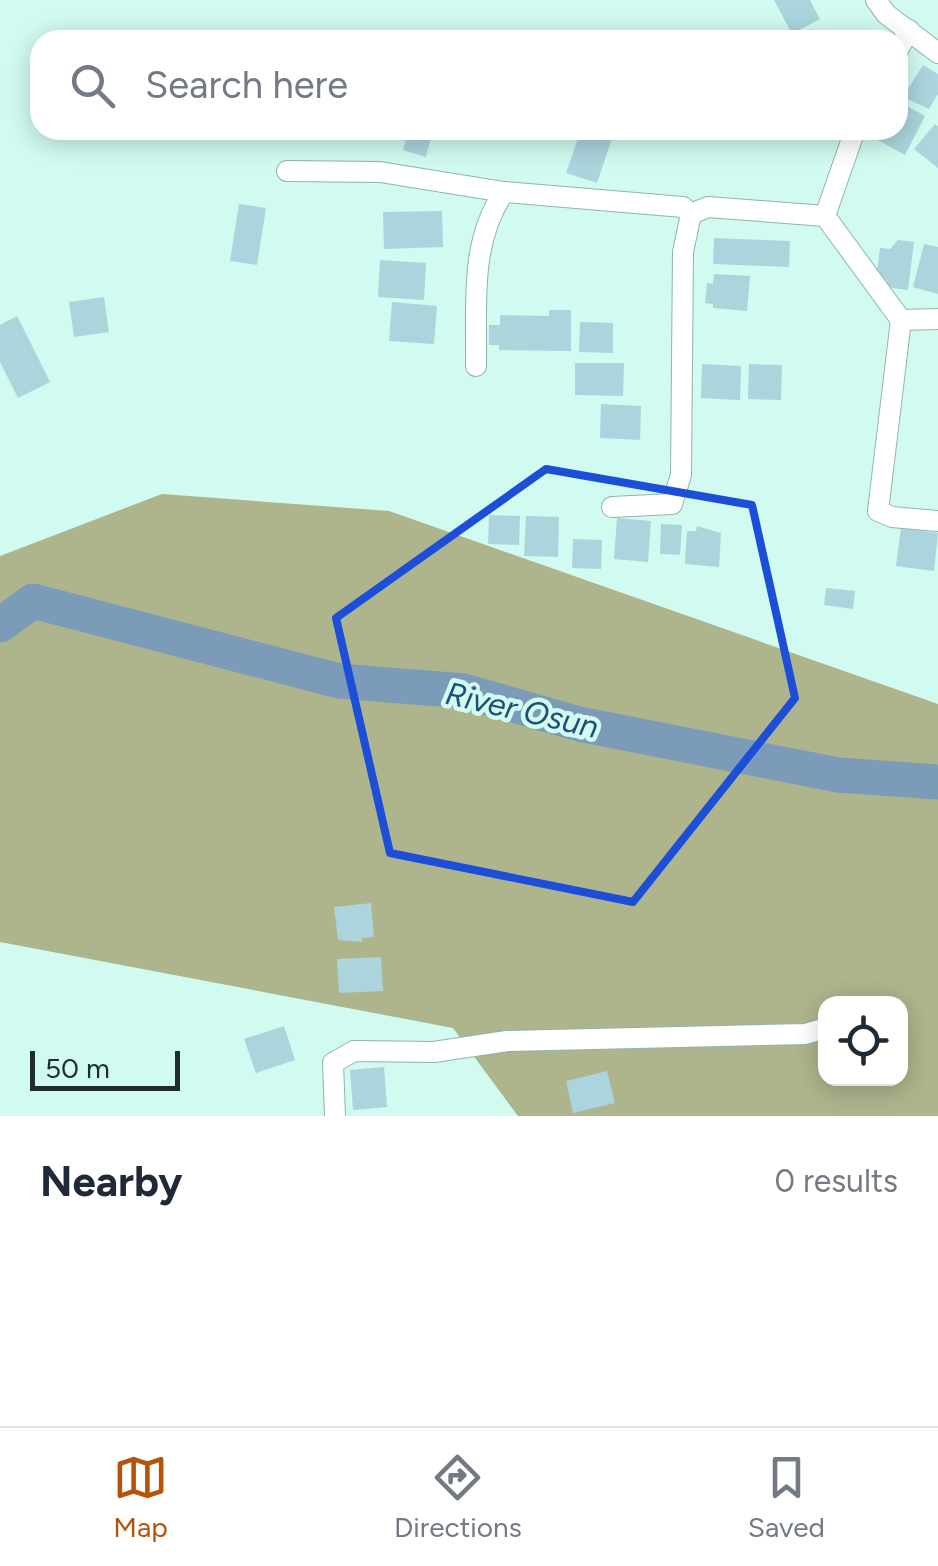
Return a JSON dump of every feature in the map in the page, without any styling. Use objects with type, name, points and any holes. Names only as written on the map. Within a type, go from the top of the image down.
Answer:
[{"type":"street","points":[[876,0],[938,53]]},
{"type":"street","points":[[824,216],[851,140]]},
{"type":"street","points":[[287,171],[380,172],[504,192],[683,206],[691,214]]},
{"type":"street","points":[[476,366],[478,254],[487,216],[504,192]]},
{"type":"street","points":[[691,214],[708,207],[824,216],[902,320],[878,511],[892,518],[938,522]]},
{"type":"street","points":[[612,506],[672,504],[680,475],[683,252],[691,214]]},
{"type":"street","points":[[902,320],[938,319]]},
{"type":"street","points":[[336,1116],[333,1063],[354,1051],[434,1052],[507,1040],[805,1034],[818,1030]]},
{"type":"highlighted area","points":[[546,469],[752,505],[795,698],[633,902],[390,853],[336,618]]},
{"type":"green space","points":[[162,494],[389,511],[938,704],[938,1116],[518,1116],[453,1028],[0,942],[0,556]]},
{"type":"building","points":[[774,0],[810,0],[820,19],[799,30],[790,30]]},
{"type":"building","points":[[923,65],[938,74],[938,94],[929,109],[908,99],[908,89]]},
{"type":"building","points":[[908,107],[925,116],[905,155],[878,140],[908,140]]},
{"type":"building","points":[[935,124],[938,126],[938,168],[914,149]]},
{"type":"building","points":[[406,140],[430,140],[426,157],[403,150]]},
{"type":"building","points":[[578,140],[612,140],[597,183],[566,173]]},
{"type":"building","points":[[239,204],[266,208],[257,265],[230,261]]},
{"type":"building","points":[[442,211],[443,247],[384,249],[383,212]]},
{"type":"building","points":[[714,238],[790,241],[789,267],[713,264]]},
{"type":"building","points":[[898,240],[914,242],[908,290],[886,287],[887,280],[876,279],[880,248],[890,249]]},
{"type":"building","points":[[924,244],[938,247],[938,294],[913,287]]},
{"type":"building","points":[[380,260],[426,263],[424,300],[378,297]]},
{"type":"building","points":[[714,274],[750,276],[747,311],[713,308],[713,304],[705,303],[707,283],[713,284]]},
{"type":"building","points":[[104,297],[109,332],[74,337],[69,302]]},
{"type":"building","points":[[392,302],[437,306],[434,344],[389,341]]},
{"type":"building","points":[[549,310],[571,310],[571,351],[499,350],[499,345],[489,345],[489,325],[500,325],[500,315],[549,316]]},
{"type":"building","points":[[17,316],[50,382],[18,398],[0,362],[0,325]]},
{"type":"building","points":[[580,322],[613,323],[613,353],[579,352]]},
{"type":"building","points":[[575,363],[624,363],[623,396],[575,395]]},
{"type":"building","points":[[702,364],[741,366],[740,400],[701,398]]},
{"type":"building","points":[[749,364],[782,365],[781,400],[748,399]]},
{"type":"building","points":[[601,404],[641,406],[640,440],[600,438]]},
{"type":"building","points":[[489,515],[520,516],[519,545],[488,544]]},
{"type":"building","points":[[526,516],[559,517],[558,557],[524,556]]},
{"type":"building","points":[[617,518],[651,521],[648,562],[614,559]]},
{"type":"building","points":[[661,524],[682,525],[680,555],[660,554]]},
{"type":"building","points":[[697,526],[721,533],[719,567],[685,564],[687,531],[696,531]]},
{"type":"building","points":[[901,528],[938,533],[934,571],[896,566]]},
{"type":"building","points":[[573,539],[602,540],[601,569],[572,568]]},
{"type":"building","points":[[826,588],[855,591],[853,609],[824,605]]},
{"type":"building","points":[[371,903],[374,937],[362,938],[362,942],[338,940],[334,907]]},
{"type":"building","points":[[381,957],[383,991],[339,993],[337,959]]},
{"type":"building","points":[[284,1026],[295,1060],[256,1073],[244,1039]]},
{"type":"building","points":[[384,1067],[387,1107],[353,1110],[350,1070]]},
{"type":"building","points":[[607,1071],[615,1103],[573,1113],[566,1081]]},
{"type":"waterway","name":"River Osun","points":[[0,625],[33,601],[339,681],[464,691],[579,724],[838,775],[938,782]]}]
